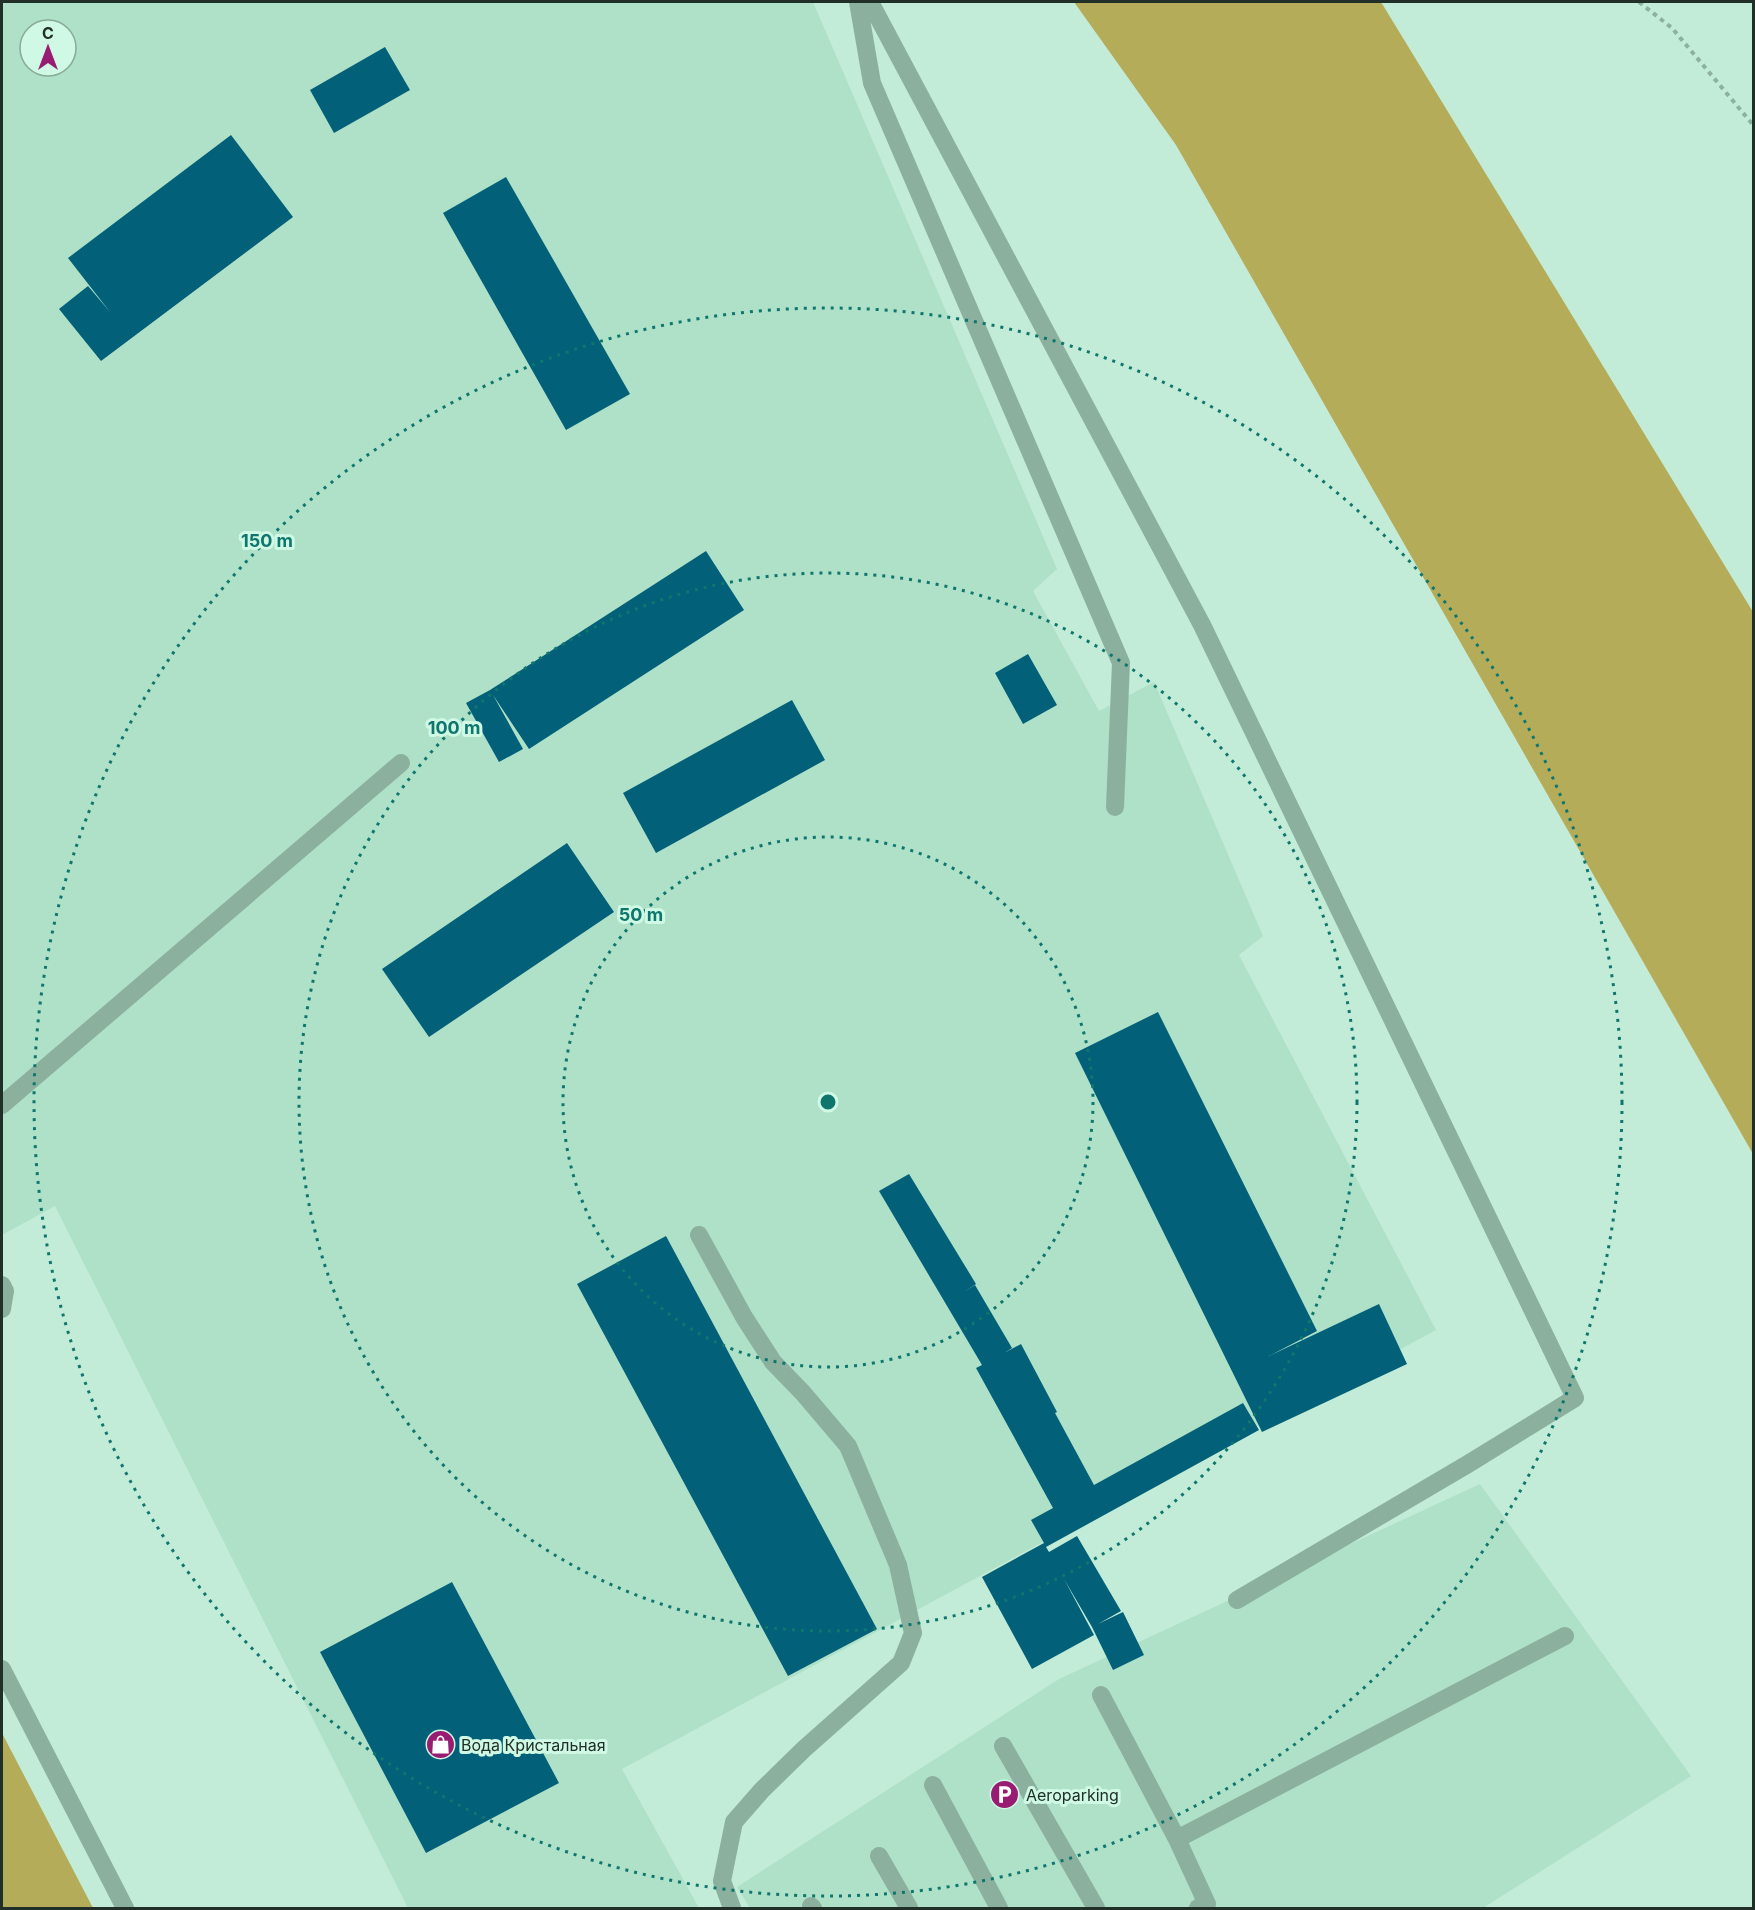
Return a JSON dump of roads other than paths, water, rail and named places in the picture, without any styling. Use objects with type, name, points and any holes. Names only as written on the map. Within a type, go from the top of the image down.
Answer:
[{"type":"lane","points":[[858,2],[872,83],[1121,663],[1115,807]]},
{"type":"lane","points":[[870,2],[1202,625],[1575,1398],[1237,1600]]},
{"type":"lane","points":[[2,1105],[401,763]]},
{"type":"lane","points":[[699,1235],[744,1317],[773,1362],[848,1446],[898,1565],[913,1633],[901,1663],[804,1749],[762,1790],[734,1822],[722,1881],[732,1908]]},
{"type":"lane","points":[[2,1285],[5,1291],[2,1309]]},
{"type":"lane","points":[[1177,1839],[1565,1636]]},
{"type":"lane","points":[[2,1669],[125,1908]]},
{"type":"lane","points":[[1101,1695],[1177,1839],[1207,1904],[1198,1908]]},
{"type":"lane","points":[[1004,1746],[1096,1908]]},
{"type":"lane","points":[[933,1785],[999,1908]]},
{"type":"lane","points":[[879,1856],[909,1908]]},
{"type":"place","name":"Вода Кристальная","points":[[440,1745]]},
{"type":"place","name":"Aeroparking","points":[[1005,1795]]}]
